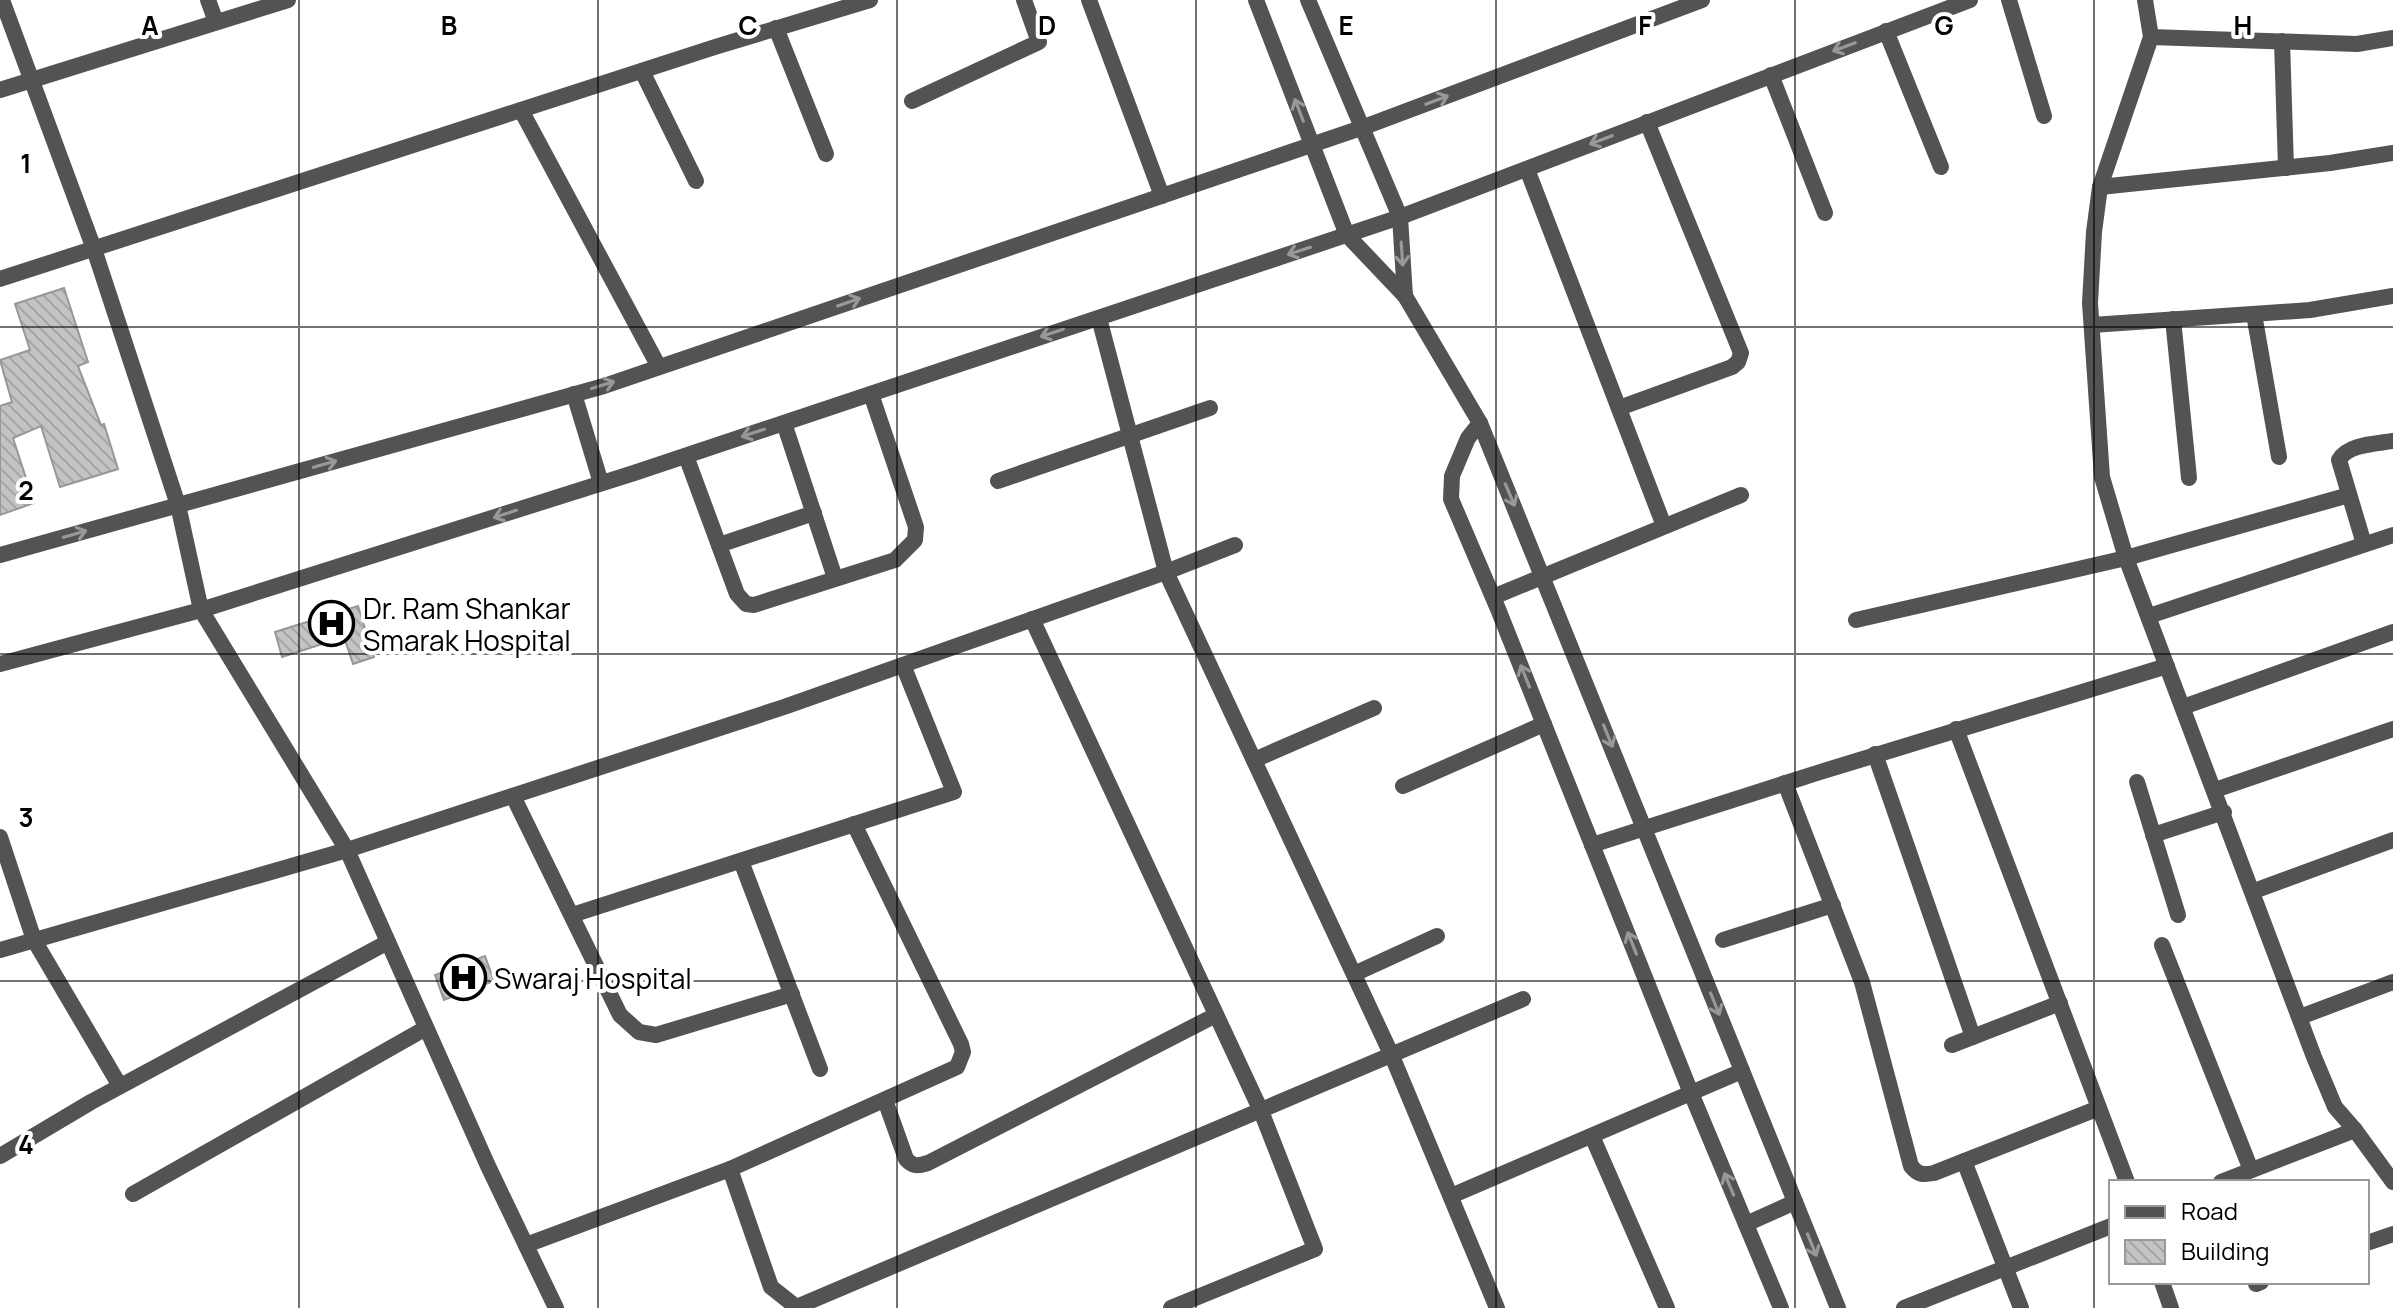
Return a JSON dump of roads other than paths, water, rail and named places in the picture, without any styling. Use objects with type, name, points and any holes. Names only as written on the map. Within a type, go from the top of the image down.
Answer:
[{"type":"street","points":[[2,0],[94,249],[178,505],[201,610],[347,850],[556,1308]]},
{"type":"street","points":[[208,0],[216,22]]},
{"type":"street","points":[[0,90],[288,0]]},
{"type":"street","points":[[0,279],[870,0]]},
{"type":"street","points":[[912,101],[1039,42],[1024,0]]},
{"type":"street","points":[[1089,0],[1162,196]]},
{"type":"street","points":[[1256,0],[1347,235],[1405,296],[1480,423],[1838,1308]]},
{"type":"street","points":[[1308,0],[1400,217],[1405,296]]},
{"type":"street","points":[[0,555],[574,394],[659,367],[1364,127],[1702,0]]},
{"type":"street","points":[[0,664],[201,610],[686,456],[1347,235],[1970,0]]},
{"type":"street","points":[[2009,0],[2044,116]]},
{"type":"street","points":[[2145,0],[2151,37],[2100,187],[2094,232],[2090,303],[2102,477],[2126,558],[2335,1107],[2393,1182]]},
{"type":"street","points":[[776,28],[826,154]]},
{"type":"street","points":[[1886,31],[1941,167]]},
{"type":"street","points":[[2151,37],[2357,44],[2393,38]]},
{"type":"street","points":[[2282,41],[2286,168]]},
{"type":"street","points":[[642,71],[696,181]]},
{"type":"street","points":[[1771,75],[1825,213]]},
{"type":"street","points":[[521,110],[659,367]]},
{"type":"street","points":[[1619,408],[1732,367],[1741,353],[1647,122]]},
{"type":"street","points":[[2100,187],[2286,168],[2393,153]]},
{"type":"street","points":[[1527,169],[1664,526]]},
{"type":"street","points":[[2092,325],[2310,310],[2393,296]]},
{"type":"street","points":[[2254,314],[2279,457]]},
{"type":"street","points":[[1099,318],[1166,572],[1392,1056],[1497,1308]]},
{"type":"street","points":[[2173,319],[2189,478]]},
{"type":"street","points":[[574,394],[601,483]]},
{"type":"street","points":[[686,456],[737,594],[746,604],[754,605],[895,560],[915,540],[916,527],[871,394]]},
{"type":"street","points":[[998,481],[1210,408]]},
{"type":"street","points":[[784,423],[835,578]]},
{"type":"street","points":[[1480,423],[1468,438],[1452,476],[1451,499],[1781,1308]]},
{"type":"street","points":[[2364,544],[2339,460],[2343,453],[2393,441]]},
{"type":"street","points":[[1493,597],[1741,495]]},
{"type":"street","points":[[1856,620],[2126,558],[2349,495]]},
{"type":"street","points":[[719,545],[814,513]]},
{"type":"street","points":[[2149,616],[2393,535]]},
{"type":"street","points":[[0,950],[347,850],[513,796],[903,665],[1235,545]]},
{"type":"street","points":[[1032,619],[1261,1111],[1315,1249],[1171,1308]]},
{"type":"street","points":[[2183,707],[2393,632]]},
{"type":"street","points":[[572,915],[954,792],[903,665]]},
{"type":"street","points":[[1592,845],[1875,754],[2167,666]]},
{"type":"street","points":[[1254,760],[1374,708]]},
{"type":"street","points":[[1403,786],[1544,724]]},
{"type":"street","points":[[1956,729],[2126,1180]]},
{"type":"street","points":[[2215,790],[2393,729]]},
{"type":"street","points":[[1875,754],[1973,1037]]},
{"type":"street","points":[[2137,782],[2178,915]]},
{"type":"street","points":[[1785,783],[1865,992],[1911,1166],[1924,1175],[2099,1108]]},
{"type":"street","points":[[513,796],[620,1015],[639,1032],[656,1035],[792,994]]},
{"type":"street","points":[[2153,835],[2224,812]]},
{"type":"street","points":[[526,1245],[730,1169],[957,1067],[963,1052],[854,824]]},
{"type":"street","points":[[0,837],[34,940],[120,1086]]},
{"type":"street","points":[[2254,891],[2393,840]]},
{"type":"street","points":[[741,861],[820,1069]]},
{"type":"street","points":[[1723,940],[1833,905]]},
{"type":"street","points":[[1354,974],[1437,936]]},
{"type":"street","points":[[1,1154],[120,1086],[388,942]]},
{"type":"street","points":[[2162,945],[2251,1170]]},
{"type":"street","points":[[2300,1017],[2393,982]]},
{"type":"street","points":[[730,1169],[771,1287],[795,1307],[1523,999]]},
{"type":"street","points":[[1952,1045],[2060,1003]]},
{"type":"street","points":[[885,1100],[906,1159],[911,1165],[918,1166],[1216,1015]]},
{"type":"street","points":[[133,1194],[426,1028]]},
{"type":"street","points":[[1451,1196],[1742,1071]]},
{"type":"street","points":[[2226,1180],[2355,1130]]},
{"type":"street","points":[[1592,1136],[1667,1308]]},
{"type":"street","points":[[1964,1161],[2021,1308]]},
{"type":"street","points":[[1746,1224],[1795,1202]]},
{"type":"street","points":[[1904,1308],[2109,1227]]},
{"type":"street","points":[[2369,1242],[2393,1234]]},
{"type":"street","points":[[2163,1284],[2171,1308]]},
{"type":"place","name":"Dr. Ram Shankar Smarak Hospital","points":[[332,624]]},
{"type":"place","name":"Swaraj Hospital","points":[[463,978]]}]
